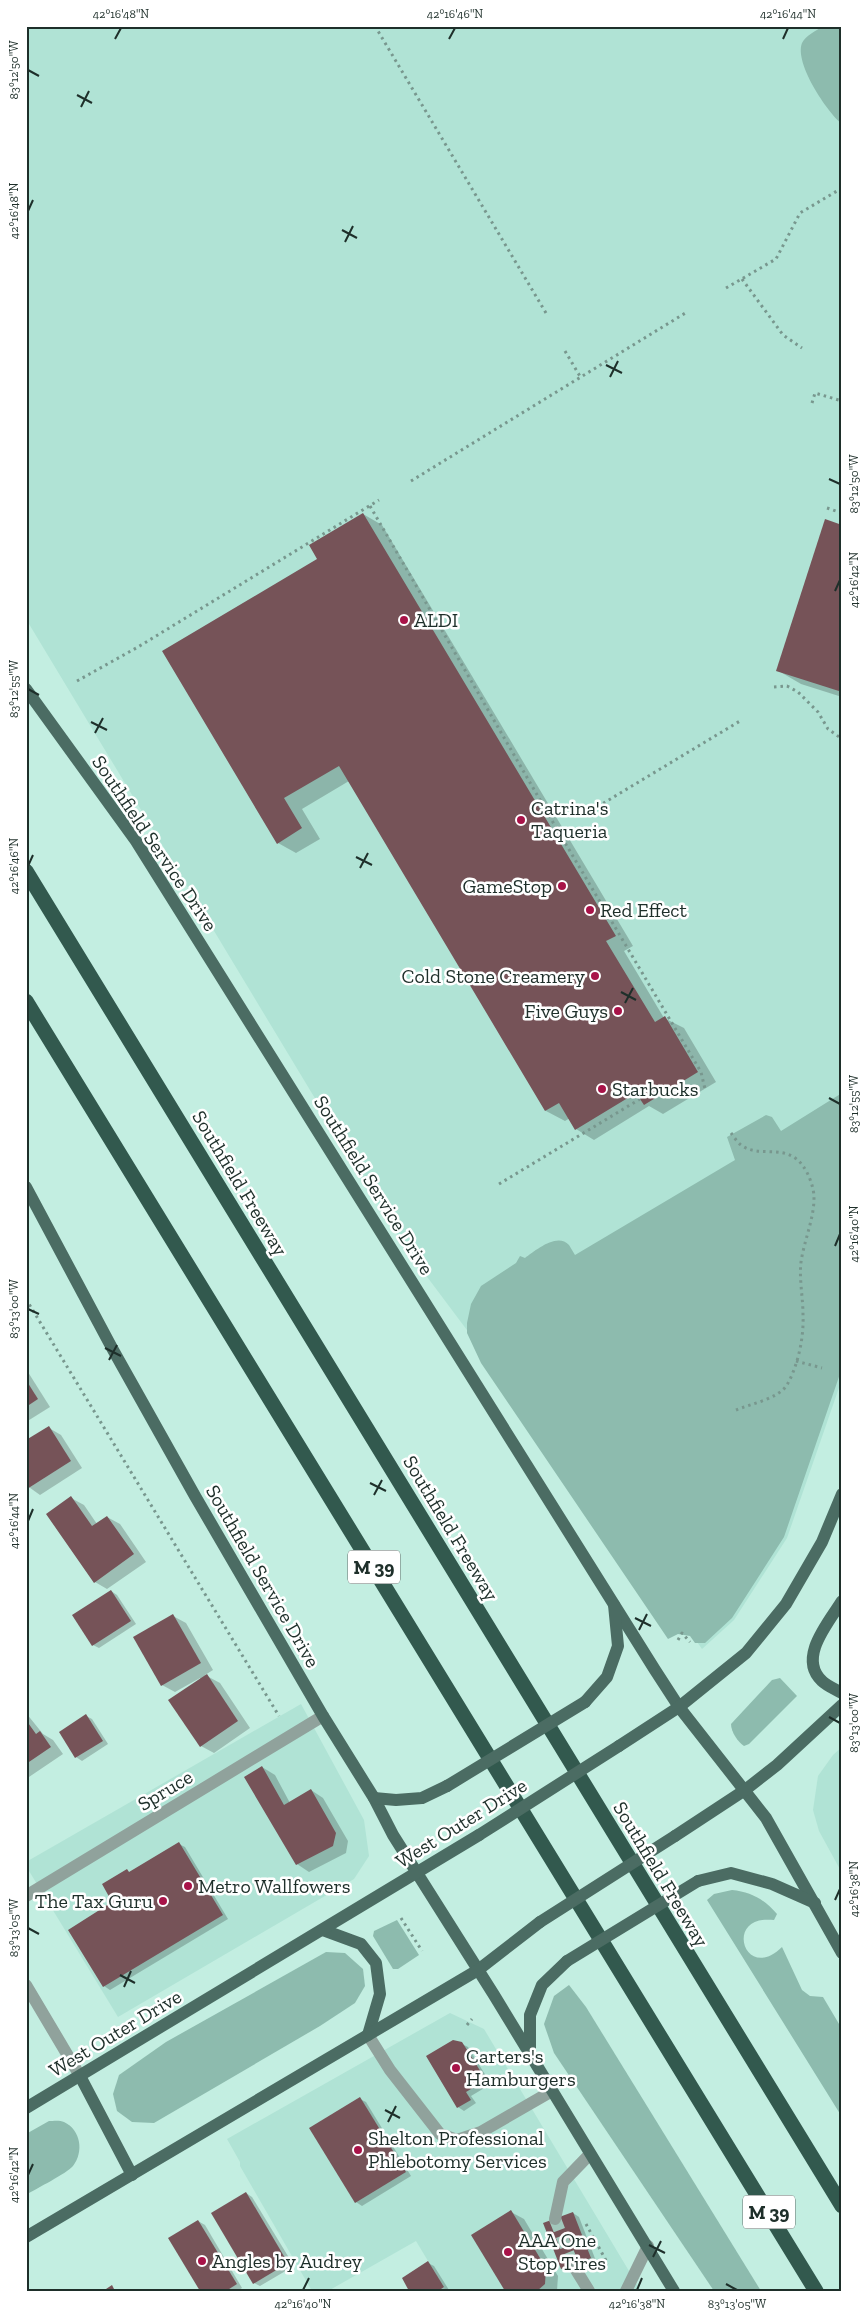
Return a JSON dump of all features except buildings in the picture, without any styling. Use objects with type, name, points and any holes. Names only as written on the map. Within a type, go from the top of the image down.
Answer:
[{"type":"highway","name":"Southfield Freeway","points":[[26,871],[842,2206]]},
{"type":"highway","name":"M 39","points":[[26,1001],[816,2291]]},
{"type":"main road","name":"Southfield Service Drive","points":[[26,689],[136,841],[680,1707],[766,1818],[842,1953]]},
{"type":"main road","name":"Southfield Service Drive","points":[[26,1187],[112,1348],[195,1496],[323,1716],[374,1798],[416,1874],[478,1970],[674,2291]]},
{"type":"main road","name":"West Outer Drive","points":[[26,2108],[416,1874],[680,1707],[746,1653],[786,1604],[822,1542],[842,1494]]},
{"type":"main road","points":[[842,1600],[812,1654],[813,1668],[822,1680],[842,1693]]},
{"type":"main road","points":[[374,1798],[396,1800],[422,1798],[447,1786],[585,1702],[608,1678],[618,1646],[614,1602]]},
{"type":"main road","points":[[26,2237],[478,1970],[540,1922],[745,1790],[806,1740],[842,1705]]},
{"type":"main road","points":[[530,2056],[530,2015],[542,1985],[567,1961],[698,1881],[731,1873],[772,1884],[815,1903]]},
{"type":"main road","points":[[323,1930],[361,1944],[376,1962],[380,1994],[368,2035]]},
{"type":"main road","points":[[80,2076],[132,2175]]},
{"type":"street","name":"Spruce","points":[[26,1896],[323,1716]]},
{"type":"street","points":[[26,1985],[80,2076]]},
{"type":"street","points":[[368,2035],[393,2074],[440,2134],[457,2140],[481,2132],[552,2091]]},
{"type":"street","points":[[555,2219],[563,2182],[590,2154]]},
{"type":"street","points":[[626,2291],[648,2246]]},
{"type":"street","points":[[573,2265],[589,2291]]},
{"type":"path","points":[[375,26],[546,313]]},
{"type":"path","points":[[726,288],[776,260],[800,213],[842,188]]},
{"type":"path","points":[[742,279],[783,335],[802,348]]},
{"type":"path","points":[[411,481],[687,312]]},
{"type":"path","points":[[565,351],[581,378]]},
{"type":"path","points":[[812,403],[815,393],[842,401]]},
{"type":"path","points":[[77,681],[138,647],[378,500]]},
{"type":"path","points":[[370,506],[558,831],[701,1072],[705,1089]]},
{"type":"path","points":[[827,508],[842,512]]},
{"type":"path","points":[[774,687],[787,686],[798,692],[818,712],[828,729],[842,739]]},
{"type":"path","points":[[592,810],[740,721]]},
{"type":"path","points":[[499,1184],[640,1099]]},
{"type":"path","points":[[731,1133],[740,1144],[753,1151],[765,1150],[785,1153],[795,1158],[803,1166],[814,1198],[801,1262],[804,1316],[802,1341],[796,1361],[786,1387],[774,1395],[736,1410]]},
{"type":"path","points":[[26,1299],[279,1716]]},
{"type":"path","points":[[796,1361],[822,1368]]},
{"type":"path","points":[[678,1640],[682,1633],[690,1642]]},
{"type":"path","points":[[401,1918],[422,1951]]},
{"type":"path","points":[[467,2025],[472,2019]]},
{"type":"path","points":[[586,2224],[608,2264]]},
{"type":"shaded area","points":[[26,26],[842,26],[842,1379],[787,1538],[734,1620],[702,1649],[648,1572],[404,1246],[26,619]]},
{"type":"shaded area","points":[[823,26],[842,26],[842,124],[828,109],[813,86],[807,74],[801,52],[804,40]]},
{"type":"shaded area","points":[[842,1093],[842,1368],[784,1537],[732,1618],[705,1643],[695,1643],[690,1636],[678,1634],[668,1639],[481,1363],[467,1333],[471,1304],[481,1286],[516,1263],[520,1256],[525,1258],[540,1247],[558,1241],[569,1245],[575,1255],[735,1160],[727,1137],[766,1115],[772,1117],[781,1131]]},
{"type":"shaded area","points":[[780,1678],[797,1696],[749,1744],[744,1746],[735,1736],[731,1724],[772,1680]]},
{"type":"shaded area","points":[[301,1704],[364,1820],[369,1856],[354,1879],[118,2017],[26,1866],[26,1862]]},
{"type":"shaded area","points":[[842,1747],[842,1873],[819,1831],[813,1810],[818,1776],[833,1755]]},
{"type":"shaded area","points":[[732,1890],[745,1892],[757,1897],[777,1914],[774,1920],[758,1921],[748,1927],[744,1936],[745,1945],[749,1953],[758,1958],[769,1956],[782,1947],[802,1990],[810,1996],[823,1997],[842,2029],[842,2117],[707,1900],[714,1894]]},
{"type":"shaded area","points":[[397,1920],[419,1955],[398,1969],[393,1969],[373,1936],[374,1931]]},
{"type":"shaded area","points":[[326,1952],[345,1953],[363,1969],[365,1986],[355,2003],[320,2026],[154,2123],[132,2122],[117,2111],[113,2094],[119,2075],[166,2042]]},
{"type":"shaded area","points":[[569,1985],[586,2007],[761,2291],[714,2291],[554,2053],[544,2024],[554,1996]]},
{"type":"shaded area","points":[[450,2013],[484,2029],[641,2291],[446,2291],[416,2241],[328,2291],[312,2291],[240,2166],[240,2162],[227,2139]]},
{"type":"shaded area","points":[[49,2121],[62,2121],[74,2130],[79,2142],[79,2154],[73,2166],[26,2195],[26,2134]]},
{"type":"tunnel","points":[[555,2219],[573,2265]]},
{"type":"place","name":"ALDI","points":[[404,620]]},
{"type":"place","name":"Catrina's Taqueria","points":[[521,820]]},
{"type":"place","name":"GameStop","points":[[562,886]]},
{"type":"place","name":"Red Effect","points":[[590,910]]},
{"type":"place","name":"Cold Stone Creamery","points":[[595,976]]},
{"type":"place","name":"Five Guys","points":[[618,1011]]},
{"type":"place","name":"Starbucks","points":[[602,1089]]},
{"type":"place","name":"Metro Wallfowers","points":[[188,1886]]},
{"type":"place","name":"The Tax Guru","points":[[163,1901]]},
{"type":"place","name":"Carters's Hamburgers","points":[[456,2068]]},
{"type":"place","name":"Shelton Professional Phlebotomy Services","points":[[358,2150]]},
{"type":"place","name":"AAA One Stop Tires","points":[[508,2252]]},
{"type":"place","name":"Angles by Audrey","points":[[202,2261]]}]
